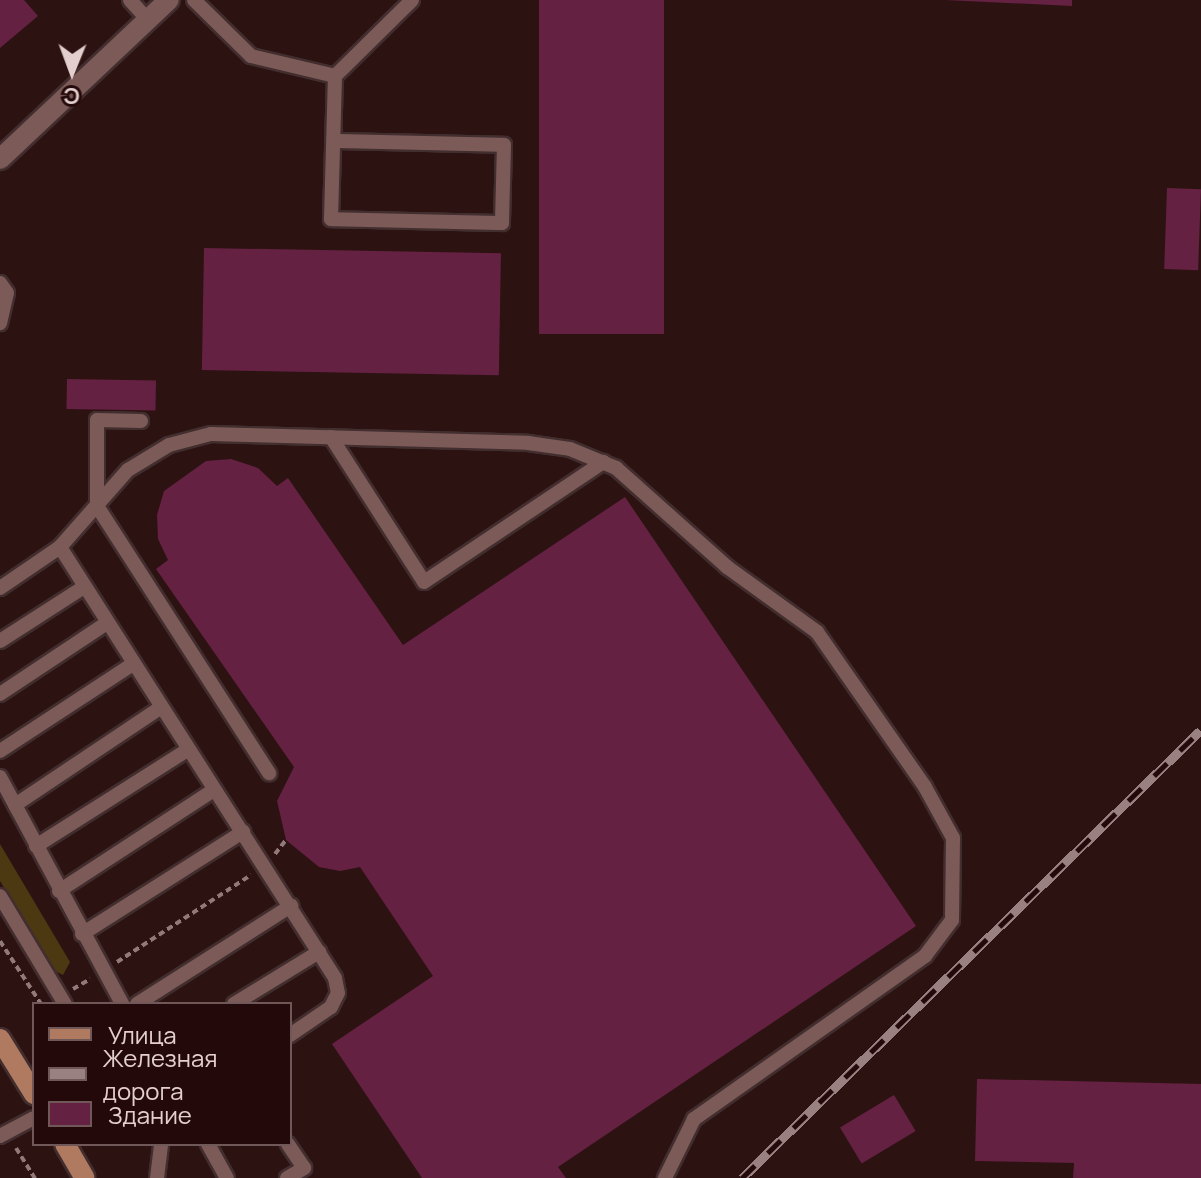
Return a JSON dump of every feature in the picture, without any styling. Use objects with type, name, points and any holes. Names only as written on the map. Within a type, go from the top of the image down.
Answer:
[{"type":"main road","points":[[0,1039],[32,1091]]},
{"type":"main road","points":[[66,1146],[85,1178]]},
{"type":"street","points":[[2,154],[169,0]]},
{"type":"lane","points":[[130,0],[148,20]]},
{"type":"lane","points":[[194,0],[251,56],[335,76]]},
{"type":"lane","points":[[334,141],[504,145],[502,223],[331,219],[335,76],[412,0]]},
{"type":"lane","points":[[0,283],[7,293],[0,323]]},
{"type":"lane","points":[[141,421],[97,420],[97,506],[269,773]]},
{"type":"lane","points":[[0,588],[60,547],[128,470],[169,445],[211,434],[528,443],[570,449],[616,468],[727,567],[817,632],[925,787],[953,838],[952,920],[925,956],[694,1119],[665,1178]]},
{"type":"lane","points":[[331,437],[424,582],[603,462]]},
{"type":"lane","points":[[60,547],[160,708],[266,865],[319,952],[338,993],[331,1007],[292,1034]]},
{"type":"lane","points":[[0,641],[84,587]]},
{"type":"lane","points":[[0,694],[107,623]]},
{"type":"lane","points":[[0,751],[133,664]]},
{"type":"lane","points":[[15,805],[160,708]]},
{"type":"lane","points":[[36,846],[187,750]]},
{"type":"lane","points":[[0,777],[121,1002]]},
{"type":"lane","points":[[59,891],[214,790]]},
{"type":"lane","points":[[82,934],[243,832]]},
{"type":"lane","points":[[0,896],[63,1000]]},
{"type":"lane","points":[[140,1002],[291,906]]},
{"type":"lane","points":[[237,1002],[319,952]]},
{"type":"lane","points":[[3,1134],[32,1119]]},
{"type":"lane","points":[[157,1178],[161,1146]]},
{"type":"lane","points":[[209,1146],[227,1178]]},
{"type":"lane","points":[[287,1178],[308,1173],[289,1146]]},
{"type":"path","points":[[63,1000],[266,865],[286,840]]},
{"type":"path","points":[[0,941],[40,1002]]},
{"type":"path","points":[[3,1134],[35,1178]]},
{"type":"shaded area","points":[[0,844],[70,962],[63,975],[55,971],[0,881]]},
{"type":"building","points":[[0,0],[24,0],[38,16],[0,48]]},
{"type":"building","points":[[539,0],[664,0],[664,334],[539,334]]},
{"type":"building","points":[[945,0],[1072,0],[1072,6]]},
{"type":"building","points":[[1167,188],[1201,189],[1198,270],[1164,269]]},
{"type":"building","points":[[204,248],[501,253],[499,375],[202,370]]},
{"type":"building","points":[[67,379],[156,381],[155,411],[66,409]]},
{"type":"building","points":[[231,459],[258,468],[277,486],[288,478],[403,645],[625,497],[916,926],[558,1167],[566,1178],[422,1178],[332,1044],[433,976],[360,867],[340,871],[319,867],[286,840],[277,801],[294,767],[156,569],[168,560],[158,539],[157,515],[164,491],[206,461]]},
{"type":"building","points":[[977,1079],[1201,1084],[1201,1178],[1073,1178],[1074,1163],[975,1161]]},
{"type":"building","points":[[894,1095],[916,1131],[862,1163],[840,1127]]},
{"type":"railway","points":[[742,1178],[1201,730]]}]
